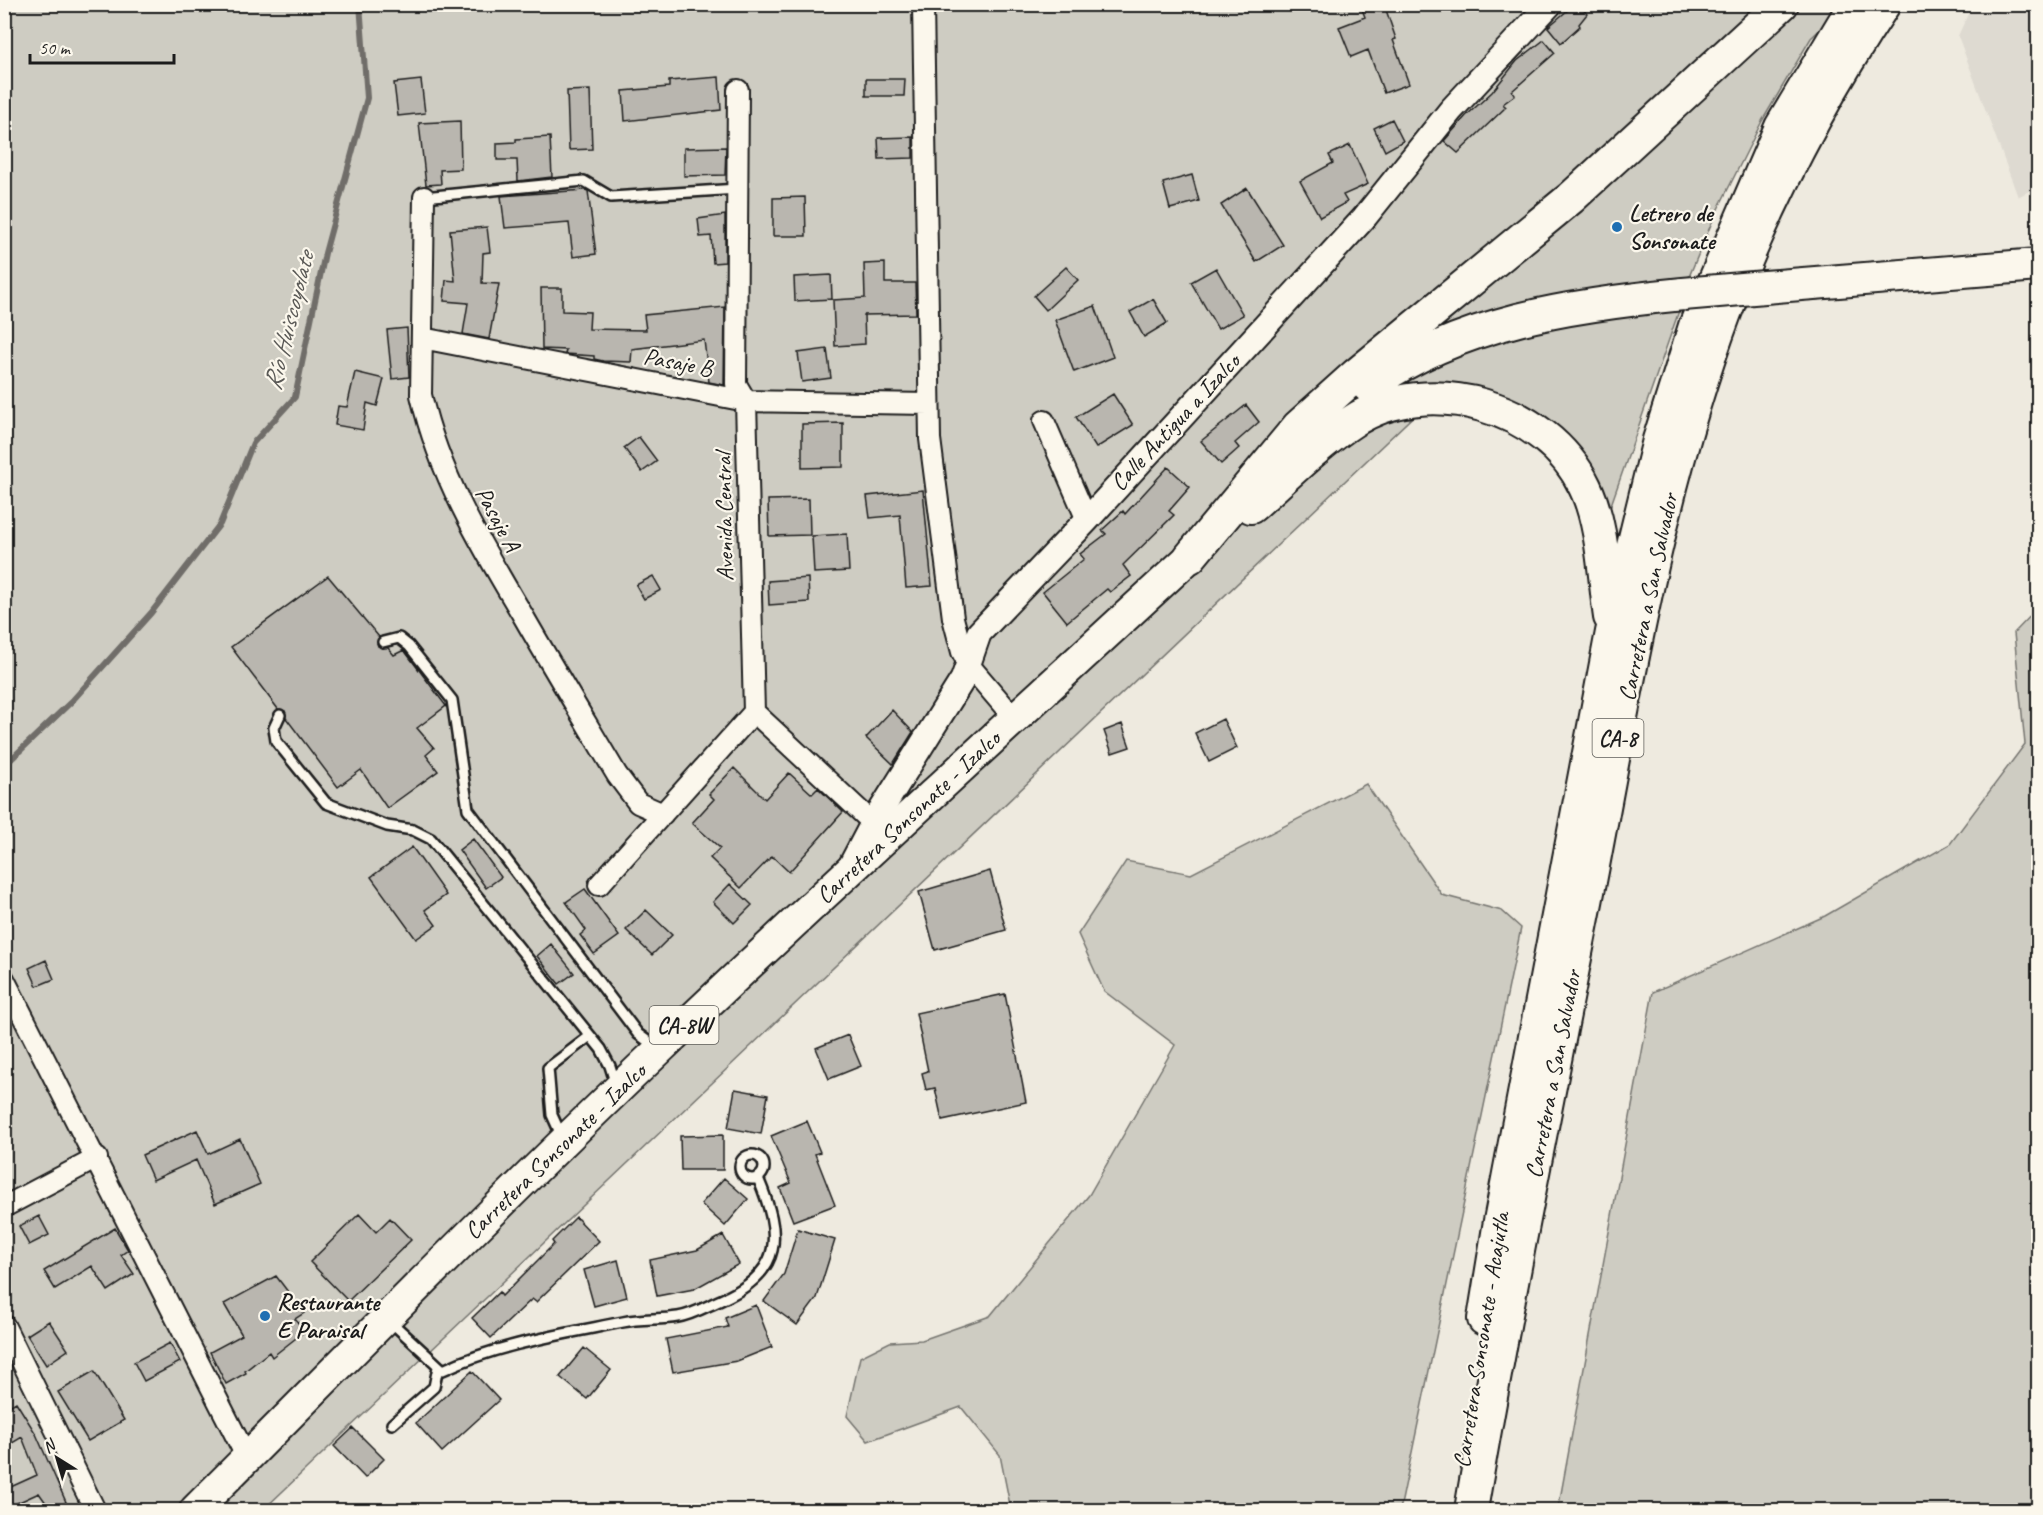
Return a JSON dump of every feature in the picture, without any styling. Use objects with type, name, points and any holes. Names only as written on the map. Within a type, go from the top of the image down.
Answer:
[{"type":"highway","points":[[1190,557],[1298,427],[1357,374],[1570,198],[1782,4]]},
{"type":"highway","name":"Carretera Sonsonate - Acajutla","points":[[1452,1510],[1502,1210],[1612,632],[1659,440],[1695,326],[1781,127],[1855,4]]},
{"type":"highway","name":"Carretera a San Salvador","points":[[1471,1510],[1519,1244],[1650,575],[1687,430],[1725,313],[1766,217],[1797,152],[1884,4]]},
{"type":"highway","points":[[1190,557],[1345,402],[1397,367],[1473,332],[1522,317],[1575,306],[1683,294],[2038,266]]},
{"type":"highway","points":[[1190,557],[1353,421],[1404,401],[1443,398],[1464,400],[1514,418],[1536,432],[1573,467],[1585,487],[1596,520],[1612,632]]},
{"type":"main road","name":"Carretera Sonsonate - Izalco","points":[[195,1510],[386,1317],[659,1049],[848,871],[1190,557]]},
{"type":"street","points":[[923,4],[930,439],[953,618],[962,652],[969,665],[1015,719]]},
{"type":"street","name":"Calle Antigua a Izalco","points":[[848,871],[873,823],[969,665],[973,645],[979,633],[1087,520],[1364,218],[1451,110],[1550,4]]},
{"type":"street","name":"Avenida Central","points":[[738,90],[736,384],[746,401],[754,712]]},
{"type":"street","name":"Pasaje A","points":[[424,197],[422,395],[426,417],[464,510],[482,546],[617,775],[638,803],[663,814]]},
{"type":"street","name":"Pasaje B","points":[[422,338],[746,401],[929,404]]},
{"type":"street","points":[[1044,421],[1087,520]]},
{"type":"street","points":[[599,885],[754,712],[873,823]]},
{"type":"street","points":[[4,979],[247,1458]]},
{"type":"street","points":[[4,1207],[96,1158]]},
{"type":"street","points":[[4,1325],[95,1510]]},
{"type":"lane","points":[[424,197],[584,181],[611,197],[738,189]]},
{"type":"lane","points":[[383,642],[399,638],[409,646],[452,700],[468,809],[638,1034],[659,1049]]},
{"type":"lane","points":[[280,715],[274,728],[276,741],[326,803],[387,826],[413,830],[431,839],[590,1036],[610,1066],[618,1090]]},
{"type":"lane","points":[[564,1142],[552,1115],[548,1068],[590,1036]]},
{"type":"lane","points":[[386,1317],[443,1371],[464,1360],[597,1327],[628,1321],[681,1317],[737,1293],[759,1278],[771,1255],[775,1227],[758,1178]]},
{"type":"lane","points":[[392,1424],[434,1386],[438,1367]]},
{"type":"shaded area","points":[[5,5],[1846,5],[1811,38],[1762,121],[1715,215],[1688,279],[1537,299],[1487,346],[1546,329],[1680,308],[1611,505],[1608,506],[1604,492],[1445,386],[263,1510],[5,1510]]},
{"type":"shaded area","points":[[1989,5],[2038,5],[2038,186],[2018,197],[1958,36],[1968,14]]},
{"type":"shaded area","points":[[2038,608],[2038,1510],[1558,1510],[1653,992],[1825,916],[1950,844],[2025,744],[2014,633]]},
{"type":"shaded area","points":[[1366,784],[1442,895],[1502,911],[1521,928],[1400,1510],[1011,1510],[1000,1455],[961,1407],[868,1441],[847,1416],[860,1357],[890,1342],[922,1340],[990,1316],[1089,1195],[1175,1045],[1104,991],[1078,934],[1126,861],[1191,874]]},
{"type":"building","points":[[1360,4],[1384,4],[1396,39],[1393,40],[1409,84],[1384,93],[1368,50],[1351,57],[1339,27],[1365,17]]},
{"type":"building","points":[[1575,4],[1579,4],[1587,14],[1579,24],[1580,26],[1561,43],[1548,27]]},
{"type":"building","points":[[1544,40],[1555,53],[1512,91],[1515,95],[1503,104],[1506,107],[1458,153],[1444,141],[1492,92],[1517,61]]},
{"type":"building","points":[[719,77],[721,110],[625,121],[623,91],[669,87],[669,81]]},
{"type":"building","points":[[866,79],[905,79],[904,96],[866,96]]},
{"type":"building","points":[[421,80],[425,113],[398,116],[394,83]]},
{"type":"building","points":[[590,90],[592,149],[569,150],[567,91]]},
{"type":"building","points":[[1392,119],[1403,141],[1385,151],[1374,128]]},
{"type":"building","points":[[460,121],[461,169],[440,170],[441,184],[426,185],[419,123]]},
{"type":"building","points":[[550,137],[552,177],[518,181],[517,160],[497,160],[497,143],[516,142],[516,139]]},
{"type":"building","points":[[913,137],[913,158],[879,159],[878,138]]},
{"type":"building","points":[[1350,145],[1368,184],[1343,195],[1347,202],[1320,217],[1300,181],[1333,163],[1329,155]]},
{"type":"building","points":[[726,147],[725,175],[684,176],[684,148]]},
{"type":"building","points":[[1192,175],[1199,201],[1170,209],[1163,183]]},
{"type":"building","points":[[1247,188],[1283,245],[1256,262],[1221,205]]},
{"type":"building","points":[[588,191],[596,254],[573,257],[569,223],[505,228],[501,196]]},
{"type":"building","points":[[805,197],[806,236],[773,236],[773,198]]},
{"type":"building","points":[[725,215],[725,262],[713,263],[711,236],[700,237],[698,219]]},
{"type":"building","points":[[487,227],[490,252],[483,253],[482,283],[499,284],[489,339],[463,334],[468,303],[444,301],[446,280],[455,281],[450,230]]},
{"type":"building","points":[[885,263],[885,283],[915,283],[916,314],[864,315],[865,344],[835,346],[833,300],[865,298],[864,264]]},
{"type":"building","points":[[1066,267],[1078,280],[1046,310],[1034,296]]},
{"type":"building","points":[[1216,268],[1243,315],[1218,329],[1191,282]]},
{"type":"building","points":[[831,275],[832,299],[795,301],[794,277]]},
{"type":"building","points":[[541,288],[562,288],[562,311],[590,312],[589,329],[646,330],[644,315],[725,307],[724,385],[709,382],[704,340],[632,349],[631,362],[603,361],[594,359],[594,356],[565,354],[566,350],[542,349]]},
{"type":"building","points":[[1153,299],[1167,323],[1144,337],[1130,312]]},
{"type":"building","points":[[1095,306],[1113,357],[1074,372],[1055,320]]},
{"type":"building","points":[[407,328],[409,377],[392,379],[387,330]]},
{"type":"building","points":[[827,349],[831,378],[802,382],[798,353]]},
{"type":"building","points":[[355,372],[384,379],[377,406],[367,403],[363,430],[335,425],[338,406],[347,407]]},
{"type":"building","points":[[1113,394],[1133,425],[1096,448],[1076,417]]},
{"type":"building","points":[[1246,405],[1259,422],[1235,443],[1239,448],[1221,464],[1201,441]]},
{"type":"building","points":[[843,423],[843,467],[802,468],[802,424]]},
{"type":"building","points":[[639,437],[657,461],[642,472],[624,448]]},
{"type":"building","points":[[1168,467],[1190,487],[1169,511],[1174,515],[1123,565],[1131,576],[1110,592],[1107,589],[1067,622],[1043,592],[1084,559],[1080,554],[1106,534],[1102,530],[1123,511],[1125,514]]},
{"type":"building","points":[[923,490],[932,586],[906,588],[900,515],[870,518],[867,496]]},
{"type":"building","points":[[809,499],[810,535],[769,536],[768,500]]},
{"type":"building","points":[[847,534],[849,571],[814,573],[812,536]]},
{"type":"building","points":[[328,576],[379,637],[378,646],[388,648],[394,655],[404,650],[446,706],[417,728],[434,748],[426,755],[438,771],[387,808],[361,770],[338,787],[286,718],[285,711],[278,709],[231,647]]},
{"type":"building","points":[[653,576],[661,590],[644,599],[636,585]]},
{"type":"building","points":[[808,578],[809,602],[769,605],[768,581]]},
{"type":"building","points":[[892,710],[913,732],[893,764],[866,738]]},
{"type":"building","points":[[1223,719],[1237,748],[1209,762],[1195,733]]},
{"type":"building","points":[[1122,724],[1130,747],[1112,753],[1104,731]]},
{"type":"building","points":[[734,768],[765,799],[789,773],[812,794],[818,788],[843,812],[789,872],[772,856],[741,888],[710,858],[720,848],[692,823],[714,799],[709,794]]},
{"type":"building","points":[[473,839],[501,877],[486,888],[459,850]]},
{"type":"building","points":[[412,847],[446,895],[425,910],[436,925],[416,939],[371,877]]},
{"type":"building","points":[[990,871],[1006,930],[935,950],[919,892]]},
{"type":"building","points":[[730,884],[752,905],[734,923],[713,902]]},
{"type":"building","points":[[585,889],[619,936],[594,954],[580,935],[586,930],[566,902]]},
{"type":"building","points":[[646,910],[672,935],[652,955],[626,930]]},
{"type":"building","points":[[551,944],[574,973],[559,984],[537,956]]},
{"type":"building","points":[[46,960],[54,979],[37,986],[29,968]]},
{"type":"building","points":[[1005,994],[1026,1102],[942,1120],[935,1088],[926,1090],[922,1073],[928,1071],[916,1013]]},
{"type":"building","points":[[848,1035],[861,1066],[829,1079],[816,1048]]},
{"type":"building","points":[[735,1089],[768,1095],[761,1134],[728,1128]]},
{"type":"building","points":[[807,1121],[820,1152],[815,1154],[835,1205],[793,1221],[780,1188],[791,1183],[771,1136]]},
{"type":"building","points":[[197,1130],[208,1154],[240,1139],[260,1184],[215,1204],[196,1160],[153,1180],[142,1155]]},
{"type":"building","points":[[723,1135],[723,1170],[681,1170],[680,1136]]},
{"type":"building","points":[[724,1178],[748,1199],[725,1226],[701,1204]]},
{"type":"building","points":[[359,1214],[376,1232],[390,1218],[411,1240],[348,1301],[310,1262]]},
{"type":"building","points":[[39,1216],[49,1235],[29,1245],[19,1226]]},
{"type":"building","points":[[576,1217],[599,1241],[536,1302],[532,1299],[491,1338],[472,1318],[499,1292],[502,1296],[554,1244],[552,1241]]},
{"type":"building","points":[[115,1228],[128,1250],[121,1255],[134,1274],[108,1291],[92,1266],[55,1289],[44,1271]]},
{"type":"building","points":[[798,1229],[835,1240],[817,1298],[797,1325],[764,1301],[784,1274]]},
{"type":"building","points":[[723,1235],[739,1264],[694,1289],[657,1296],[650,1260],[697,1250]]},
{"type":"building","points":[[618,1260],[627,1297],[594,1306],[584,1270]]},
{"type":"building","name":"Restaurante E Paraisal","points":[[276,1276],[304,1313],[295,1319],[305,1331],[272,1357],[269,1352],[245,1371],[246,1373],[226,1384],[210,1352],[242,1335],[224,1304]]},
{"type":"building","points":[[756,1305],[772,1347],[737,1361],[673,1372],[666,1339],[728,1327],[725,1318]]},
{"type":"building","points":[[49,1321],[68,1350],[46,1365],[27,1335]]},
{"type":"building","points":[[170,1343],[180,1362],[144,1381],[134,1362]]},
{"type":"building","points":[[584,1348],[611,1370],[587,1399],[560,1377]]},
{"type":"building","points":[[94,1371],[124,1420],[88,1441],[58,1392]]},
{"type":"building","points":[[472,1371],[499,1400],[442,1452],[416,1423]]},
{"type":"building","points":[[16,1402],[36,1434],[66,1502],[55,1510],[51,1510],[39,1493],[4,1509],[4,1490],[37,1475],[22,1437],[4,1448],[4,1409]]},
{"type":"building","points":[[353,1428],[384,1459],[365,1478],[334,1446]]},
{"type":"waterway","name":"Río Huiscoyolate","points":[[4,766],[72,701],[151,613],[220,524],[253,443],[295,397],[325,253],[367,98],[360,4]]},
{"type":"place","name":"Letrero de Sonsonate","points":[[1617,227]]},
{"type":"place","name":"Restaurante E Paraisal","points":[[265,1316]]}]
